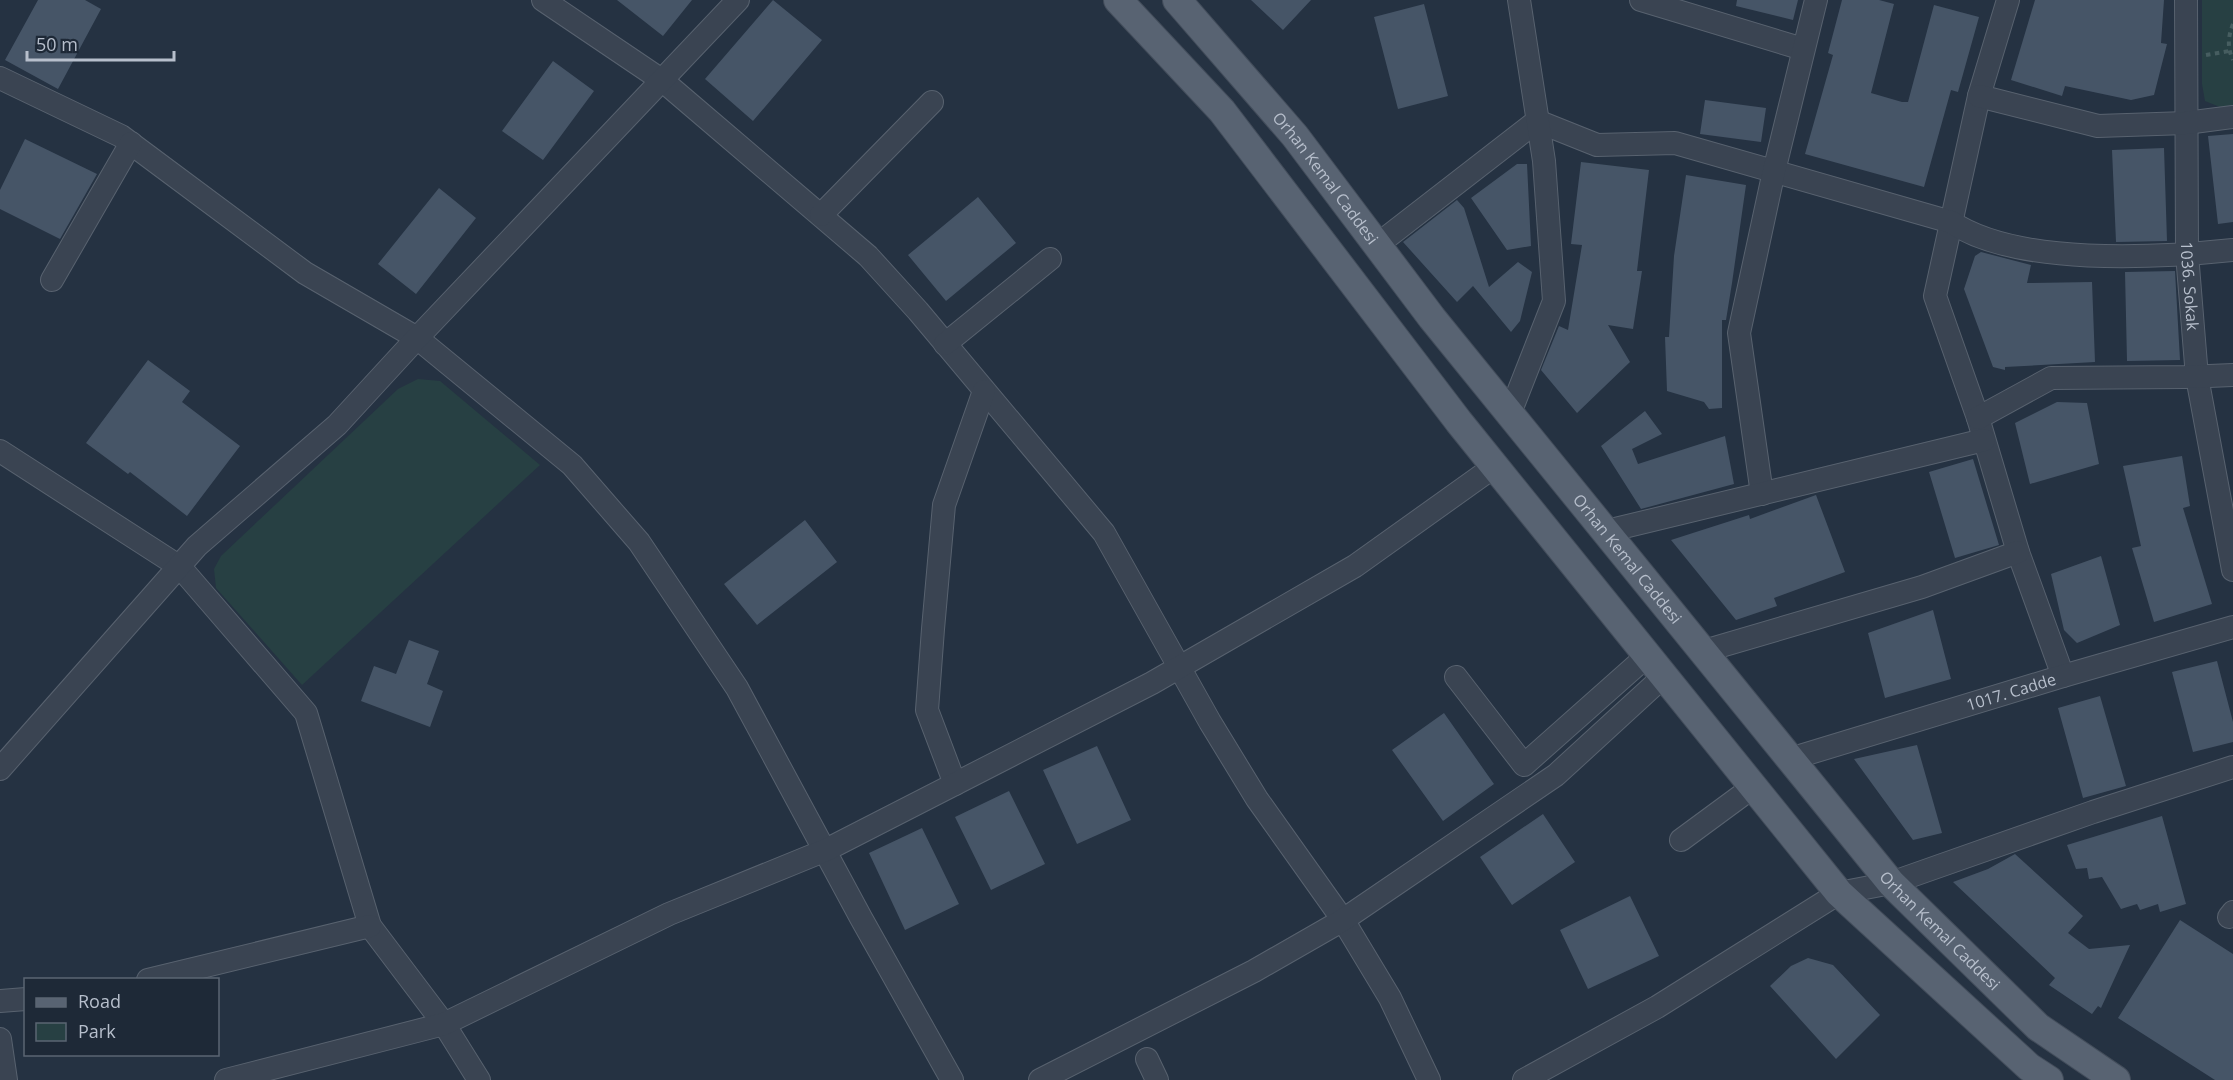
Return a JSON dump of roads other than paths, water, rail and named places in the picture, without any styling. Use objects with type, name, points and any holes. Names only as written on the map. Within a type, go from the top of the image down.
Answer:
[{"type":"main road","points":[[1118,0],[1222,111],[1494,466],[1839,893],[2032,1076]]},
{"type":"main road","name":"Orhan Kemal Caddesi","points":[[1177,0],[1295,136],[1432,318],[1891,883],[2038,1027],[2116,1080]]},
{"type":"street","points":[[543,0],[663,81],[868,256],[1104,533],[1210,722],[1257,799],[1343,920],[1390,998],[1429,1080]]},
{"type":"street","points":[[0,769],[197,546],[337,425],[738,0]]},
{"type":"street","points":[[1510,413],[1554,301],[1544,161],[1519,0]]},
{"type":"street","points":[[1641,0],[1803,49]]},
{"type":"street","points":[[1762,494],[1739,333],[1774,171],[1816,0]]},
{"type":"street","points":[[2008,0],[1979,96],[1935,296],[1978,418],[2018,552],[2063,676]]},
{"type":"street","name":"1036. Sokak","points":[[2186,0],[2187,254],[2197,377],[2233,570]]},
{"type":"street","points":[[0,78],[121,135],[305,273],[417,338],[573,465],[639,542],[737,688],[866,928],[952,1080]]},
{"type":"street","points":[[1979,96],[2098,126],[2186,123],[2233,117]]},
{"type":"street","points":[[821,216],[932,102]]},
{"type":"street","points":[[1377,245],[1537,121]]},
{"type":"street","points":[[1537,121],[1597,145],[1675,143],[1952,222],[1966,232],[2019,249],[2113,257],[2233,250]]},
{"type":"street","points":[[52,280],[131,143]]},
{"type":"street","points":[[945,344],[1050,259]]},
{"type":"street","points":[[1978,418],[2051,378],[2233,375]]},
{"type":"street","points":[[955,784],[927,710],[944,505],[984,391]]},
{"type":"street","points":[[1607,531],[1984,440]]},
{"type":"street","points":[[0,451],[180,567],[306,713],[370,926],[444,1024],[479,1080]]},
{"type":"street","points":[[226,1080],[444,1024],[669,914],[826,850],[1180,667],[1355,566],[1494,466]]},
{"type":"street","points":[[1704,651],[1922,586],[2018,552]]},
{"type":"street","name":"1017. Cadde","points":[[1790,759],[2233,627]]},
{"type":"street","points":[[1456,677],[1524,765],[1656,665]]},
{"type":"street","points":[[1040,1080],[1254,971],[1343,920],[1556,775],[1656,665]]},
{"type":"street","points":[[1524,1080],[1657,1007],[1839,893],[1891,883],[2093,812],[2233,767]]},
{"type":"street","points":[[1681,840],[1753,787]]},
{"type":"street","points":[[156,978],[370,926]]},
{"type":"street","points":[[0,1001],[24,999]]},
{"type":"street","points":[[0,1039],[6,1080]]},
{"type":"street","points":[[1147,1059],[1157,1080]]}]
